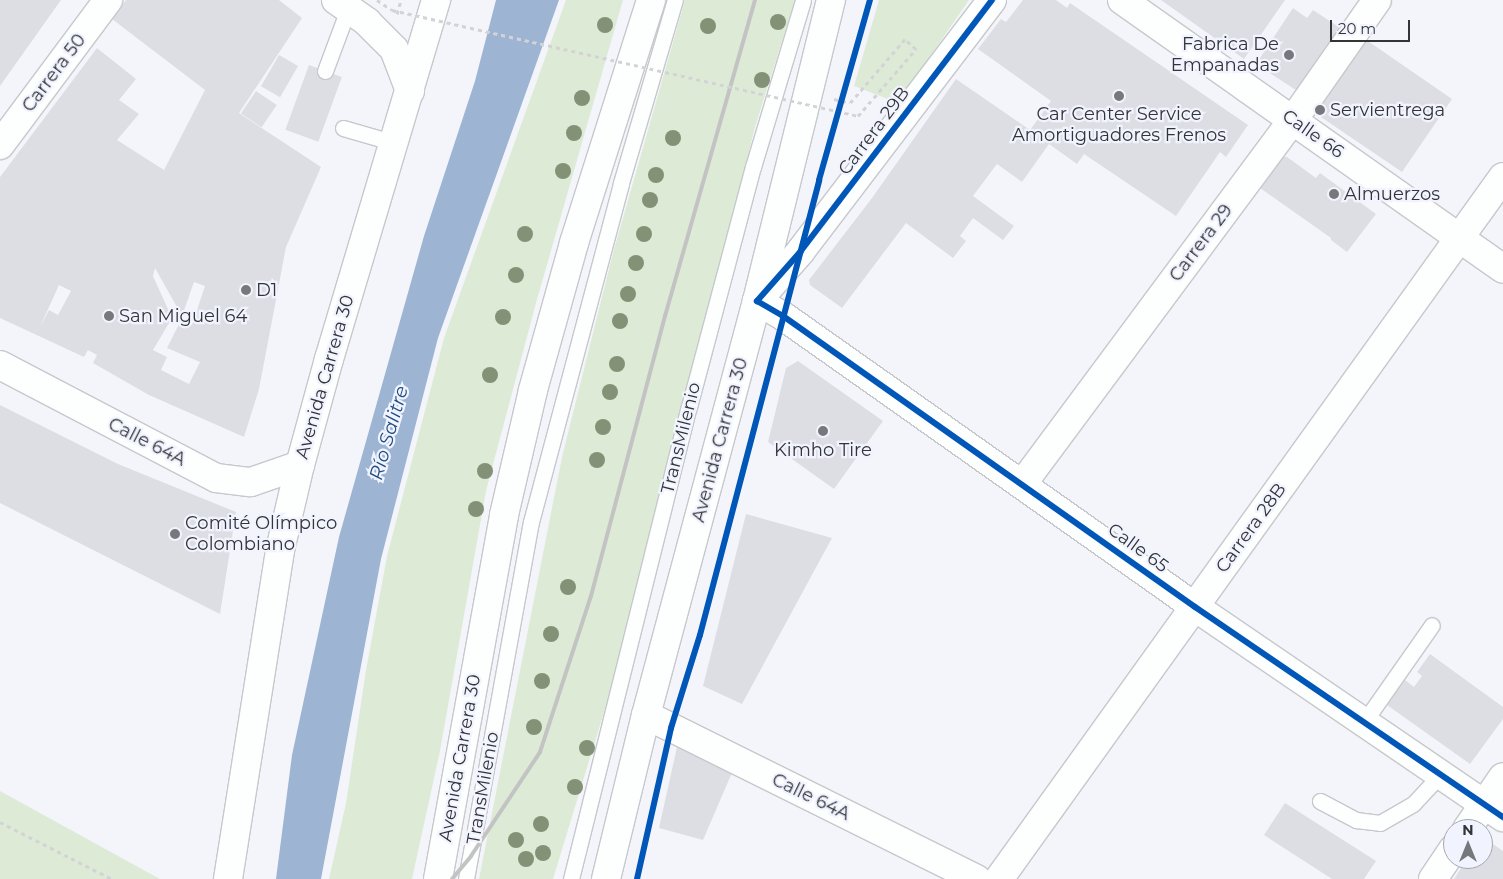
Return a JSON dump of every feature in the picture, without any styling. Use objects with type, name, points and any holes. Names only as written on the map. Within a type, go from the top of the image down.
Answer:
[{"type":"main road","name":"Carrera 50","points":[[0,145],[108,0]]},
{"type":"main road","name":"Avenida Carrera 30","points":[[228,879],[280,550],[300,465],[329,359],[395,143],[436,0]]},
{"type":"main road","name":"Avenida Carrera 30","points":[[438,879],[504,515],[532,390],[574,243],[651,0]]},
{"type":"main road","name":"Avenida Carrera 30","points":[[606,879],[646,716],[757,301],[831,0]]},
{"type":"main road","name":"Carrera 29B","points":[[757,301],[801,251],[992,0]]},
{"type":"main road","name":"Calle 66","points":[[1122,0],[1503,269]]},
{"type":"main road","name":"Carrera 29","points":[[1023,483],[1293,120],[1377,0]]},
{"type":"main road","points":[[350,3],[394,49],[410,90]]},
{"type":"main road","name":"Carrera 28B","points":[[999,879],[1503,176]]},
{"type":"main road","name":"Calle 65","points":[[757,301],[783,316],[1023,483],[1195,607],[1494,811]]},
{"type":"main road","name":"Calle 64A","points":[[0,365],[216,478],[251,482],[300,465]]},
{"type":"main road","name":"Calle 64A","points":[[646,716],[977,879]]},
{"type":"main road","points":[[1482,819],[1494,811],[1503,777]]},
{"type":"main road","points":[[1432,879],[1443,863]]},
{"type":"lane","name":"TransMilenio","points":[[466,879],[531,522],[621,183],[675,0]]},
{"type":"lane","name":"TransMilenio","points":[[571,879],[689,407],[754,167],[804,0]]},
{"type":"lane","points":[[325,70],[350,3]]},
{"type":"lane","points":[[343,128],[395,143]]},
{"type":"lane","points":[[1364,722],[1432,625]]},
{"type":"lane","points":[[1320,801],[1356,820],[1380,823],[1413,804],[1440,775]]},
{"type":"path","points":[[377,0],[392,10],[858,116],[916,49],[905,39],[850,102]]},
{"type":"path","points":[[350,3],[396,20]]},
{"type":"path","points":[[836,118],[844,92]]},
{"type":"path","points":[[0,822],[112,879]]},
{"type":"green space","points":[[566,0],[623,0],[536,303],[486,491],[440,751],[412,879],[329,879],[346,803],[366,670],[387,556],[444,338]]},
{"type":"green space","points":[[685,0],[795,0],[755,127],[723,260],[608,699],[553,879],[479,879],[562,457],[613,253]]},
{"type":"green space","points":[[879,0],[969,0],[898,103],[854,86]]},
{"type":"green space","points":[[0,791],[160,879],[0,879]]},
{"type":"water","name":"Río Salitre","points":[[496,0],[559,0],[438,338],[381,559],[321,879],[276,879],[292,755],[339,537],[424,236],[475,81]]},
{"type":"building","points":[[0,0],[61,0],[0,86]]},
{"type":"building","points":[[126,0],[279,0],[302,18],[239,113],[321,167],[286,247],[259,389],[244,437],[149,395],[93,363],[97,355],[88,350],[84,357],[0,318],[0,177],[97,48],[136,79],[119,100],[139,114],[117,140],[164,170],[205,90],[112,19]],"holes":[[[155,268],[182,316],[194,282],[205,286],[192,325],[180,322],[167,348],[200,362],[189,384],[161,370],[167,357],[153,350],[172,318],[153,276]],[[59,285],[71,291],[58,315],[49,310],[40,327]]]},
{"type":"building","points":[[1023,0],[1056,0],[1067,8],[1070,3],[1248,125],[1226,157],[1220,152],[1176,216],[1084,154],[1077,164],[1049,144],[1022,182],[997,164],[973,196],[1014,226],[1003,240],[973,218],[960,236],[966,241],[953,258],[906,223],[842,308],[810,285],[809,280],[872,198],[956,79],[1030,130],[1051,101],[978,49],[1001,19],[1006,22]]},
{"type":"building","points":[[1161,0],[1285,0],[1244,59]]},
{"type":"building","points":[[1293,8],[1307,18],[1313,10],[1345,31],[1302,94],[1256,64]]},
{"type":"building","points":[[1362,37],[1452,99],[1402,172],[1318,115],[1314,105]]},
{"type":"building","points":[[279,55],[298,66],[280,97],[261,86]]},
{"type":"building","points":[[309,65],[342,77],[318,142],[285,130]]},
{"type":"building","points":[[256,91],[277,105],[262,127],[241,113]]},
{"type":"building","points":[[1282,157],[1287,157],[1316,178],[1320,173],[1376,214],[1347,252],[1331,240],[1331,238],[1260,188]]},
{"type":"building","name":"Kimho Tire","points":[[798,361],[883,421],[834,489],[768,442],[786,368]]},
{"type":"building","points":[[0,405],[118,464],[236,512],[220,614],[0,503]]},
{"type":"building","points":[[746,514],[832,538],[742,704],[703,686]]},
{"type":"building","points":[[1430,654],[1503,707],[1503,719],[1470,764],[1387,705],[1405,680],[1414,687],[1422,676],[1417,672]]},
{"type":"building","points":[[679,738],[734,768],[703,840],[659,828]]},
{"type":"building","points":[[1285,803],[1376,861],[1364,879],[1332,879],[1264,835]]},
{"type":"building","points":[[1493,844],[1503,851],[1503,879],[1454,879],[1460,869],[1493,869]]},
{"type":"railway","points":[[452,879],[471,856],[540,752],[591,596],[665,316],[755,0]]},
{"type":"cycle path","points":[[637,879],[671,728],[700,635],[819,180],[870,0]]},
{"type":"cycle path","points":[[992,0],[801,251],[757,301],[783,316],[1195,607],[1503,817]]},
{"type":"place","name":"Fabrica De Empanadas","points":[[1289,55]]},
{"type":"place","name":"Car Center Service Amortiguadores Frenos","points":[[1119,96]]},
{"type":"place","name":"Servientrega","points":[[1320,110]]},
{"type":"place","name":"Almuerzos","points":[[1334,194]]},
{"type":"place","name":"D1","points":[[246,290]]},
{"type":"place","name":"San Miguel 64","points":[[109,316]]},
{"type":"place","name":"Kimho Tire","points":[[823,431]]},
{"type":"place","name":"Comité Olímpico Colombiano","points":[[175,534]]}]
